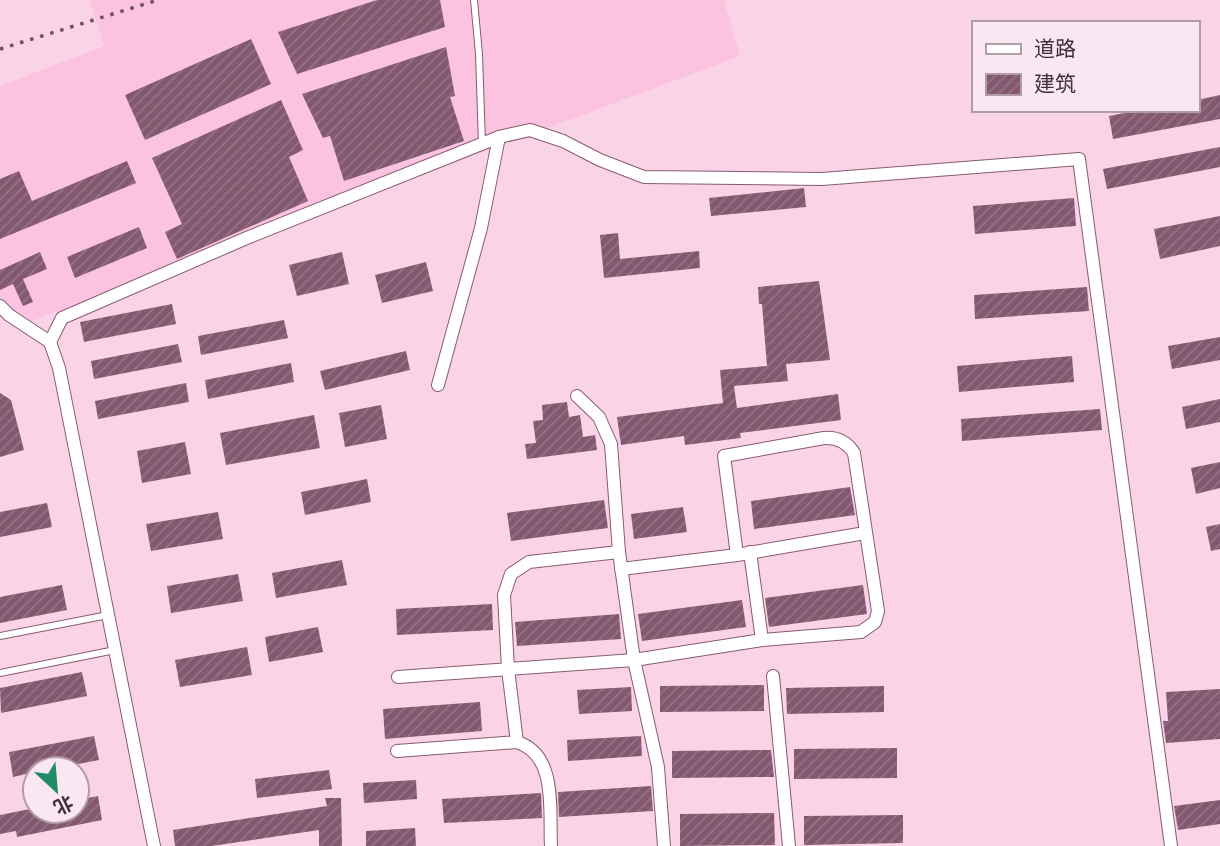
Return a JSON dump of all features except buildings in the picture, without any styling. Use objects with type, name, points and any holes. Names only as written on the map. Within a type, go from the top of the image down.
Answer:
[{"type":"street","points":[[50,342],[62,318],[249,237],[499,137],[530,130],[564,141],[600,160],[644,177],[822,179],[1079,159],[1171,846]]},
{"type":"street","points":[[438,385],[481,228],[499,137]]},
{"type":"street","points":[[0,306],[50,342],[59,368],[154,846]]},
{"type":"street","points":[[577,396],[599,417],[611,444],[621,569],[634,660],[658,766],[664,846]]},
{"type":"street","points":[[398,677],[634,660],[762,640],[861,632],[872,627],[878,611],[854,453],[841,441],[824,438],[724,456],[762,640]]},
{"type":"street","points":[[621,569],[744,554],[865,533]]},
{"type":"street","points":[[517,742],[508,669],[504,595],[508,580],[516,569],[536,560],[619,552]]},
{"type":"street","points":[[773,676],[789,846]]},
{"type":"street","points":[[397,751],[517,742],[531,748],[544,764],[547,777],[551,846]]},
{"type":"lane","points":[[474,0],[482,144]]},
{"type":"lane","points":[[0,636],[108,615]]},
{"type":"lane","points":[[0,673],[115,650]]},
{"type":"shaded area","points":[[90,0],[724,0],[740,56],[13,328],[0,313],[0,86],[104,46]]},
{"type":"railway","points":[[0,49],[158,0]]}]
